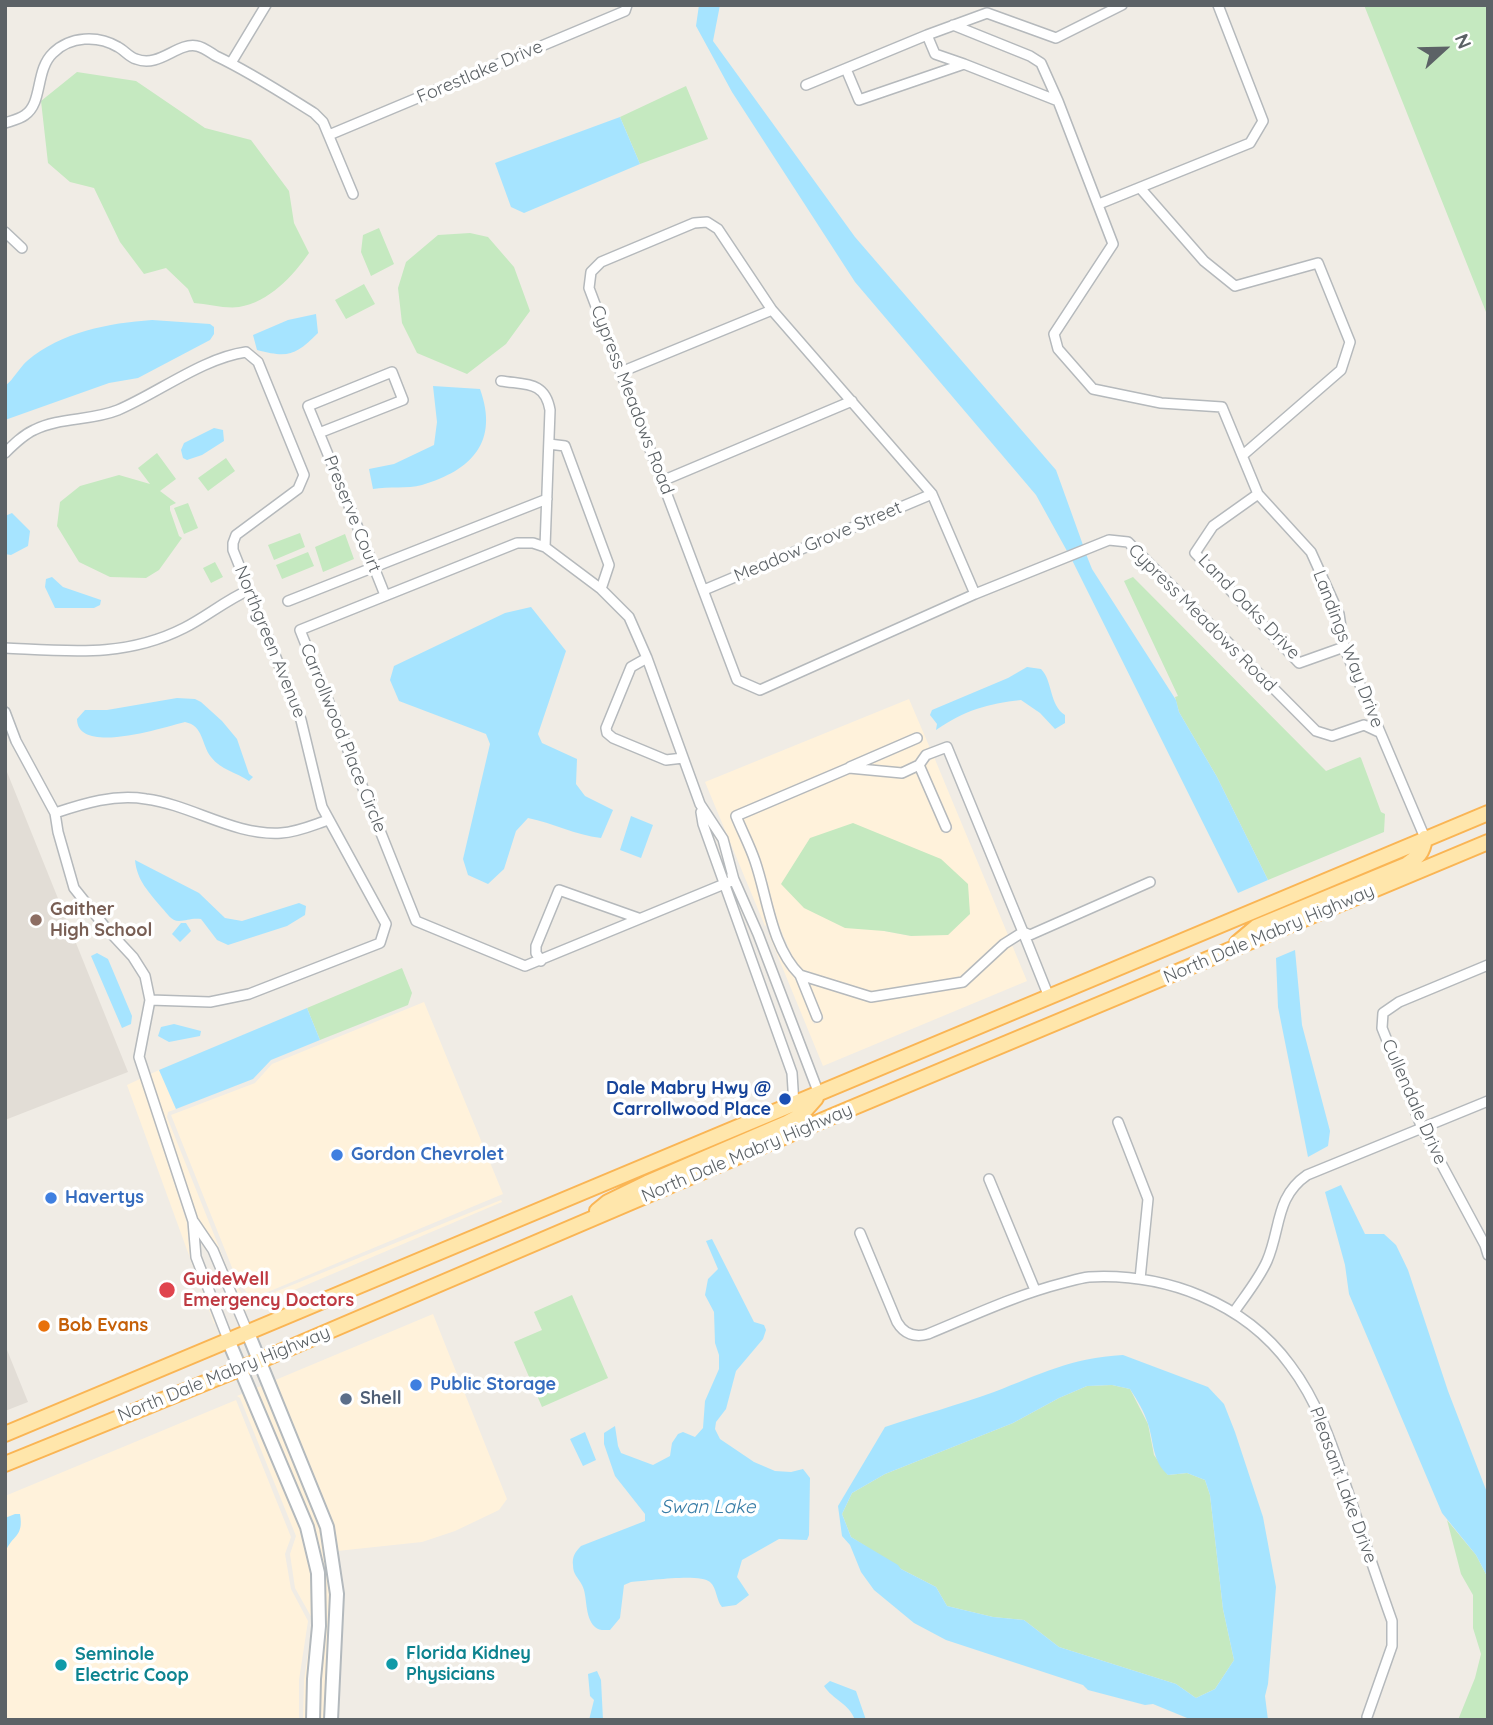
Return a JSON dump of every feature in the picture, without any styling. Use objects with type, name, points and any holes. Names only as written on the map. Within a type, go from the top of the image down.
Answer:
[{"type":"main road","name":"North Dale Mabry Highway","points":[[5,1434],[1488,813]]},
{"type":"main road","points":[[1224,953],[1256,927],[1406,865],[1419,857],[1425,838]]},
{"type":"main road","name":"North Dale Mabry Highway","points":[[5,1464],[259,1360],[1488,842]]},
{"type":"main road","points":[[582,1223],[608,1202],[787,1124],[800,1116],[820,1094]]},
{"type":"street","points":[[231,63],[266,5]]},
{"type":"street","name":"Forestlake Drive","points":[[329,135],[625,11],[627,5]]},
{"type":"street","points":[[806,85],[987,13],[1056,38],[1122,5]]},
{"type":"street","points":[[1100,204],[1250,142],[1263,121],[1218,5]]},
{"type":"street","name":"Landings Way Drive","points":[[953,25],[1041,63],[1100,204],[1113,244],[1054,334],[1058,349],[1093,388],[1161,403],[1222,407],[1258,494],[1311,552],[1339,614],[1344,646],[1425,838]]},
{"type":"street","points":[[927,35],[935,54],[1058,101]]},
{"type":"street","points":[[5,123],[26,114],[35,103],[42,68],[53,52],[67,44],[83,38],[100,39],[117,46],[135,59],[150,61],[168,57],[185,47],[198,46],[314,113],[323,122],[353,194]]},
{"type":"street","points":[[846,69],[859,100],[964,64]]},
{"type":"street","points":[[1140,189],[1204,261],[1235,286],[1318,263],[1350,342],[1341,370],[1242,455]]},
{"type":"street","name":"Cypress Meadows Road","points":[[975,593],[932,494],[772,310],[718,229],[707,222],[694,223],[601,262],[590,272],[589,288],[737,680],[760,690],[975,593],[1109,540],[1128,542],[1316,731],[1332,736],[1363,725],[1379,732]]},
{"type":"street","points":[[5,232],[22,248]]},
{"type":"street","points":[[621,372],[772,310]]},
{"type":"street","name":"Northgreen Avenue","points":[[5,453],[24,435],[44,425],[85,420],[117,410],[183,375],[246,352],[258,362],[304,475],[298,489],[236,535],[233,550],[301,720],[315,785],[328,820],[386,924],[380,943],[248,994],[210,1002],[150,1000]]},
{"type":"street","name":"Preserve Court","points":[[319,433],[403,400],[391,372],[308,406],[385,596]]},
{"type":"street","points":[[501,381],[538,386],[548,397],[550,410],[545,547],[601,589],[629,617],[647,658],[700,804],[723,839],[729,882],[746,942],[792,1073],[794,1105]]},
{"type":"street","points":[[662,481],[852,401]]},
{"type":"street","points":[[549,444],[565,446],[609,565],[601,589]]},
{"type":"street","name":"Meadow Grove Street","points":[[704,590],[932,494]]},
{"type":"street","name":"Land Oaks Drive","points":[[1258,494],[1213,526],[1195,553],[1299,663],[1344,646]]},
{"type":"street","points":[[288,601],[547,499]]},
{"type":"street","name":"Carrollwood Place Circle","points":[[545,547],[533,543],[517,543],[300,631],[416,921],[525,966],[729,882]]},
{"type":"street","points":[[5,648],[96,652],[142,645],[186,627],[249,590]]},
{"type":"street","points":[[647,658],[631,667],[606,728],[607,733],[666,760],[683,758]]},
{"type":"street","points":[[5,712],[16,741],[55,813],[74,888],[140,966],[149,988],[150,1000],[139,1057],[193,1221],[195,1257],[307,1527],[318,1573],[319,1626],[313,1720]]},
{"type":"street","points":[[817,1017],[800,975],[790,965],[774,928],[755,859],[736,816],[917,738]]},
{"type":"street","points":[[849,768],[902,773],[919,765],[926,755],[947,747],[1049,997]]},
{"type":"street","points":[[919,765],[946,827]]},
{"type":"street","points":[[55,813],[93,801],[130,797],[148,799],[259,832],[297,831],[328,820]]},
{"type":"street","points":[[700,804],[703,824],[729,882],[758,934],[820,1094]]},
{"type":"street","points":[[1023,932],[1030,935],[1150,882]]},
{"type":"street","points":[[541,961],[536,953],[536,946],[559,890],[638,918]]},
{"type":"street","points":[[746,942],[774,928]]},
{"type":"street","points":[[800,975],[871,997],[963,982],[1004,944],[1023,932]]},
{"type":"street","name":"Cullendale Drive","points":[[1487,1248],[1422,1128],[1382,1028],[1383,1013],[1399,1002],[1488,965]]},
{"type":"street","points":[[772,1014],[787,1009]]},
{"type":"street","points":[[1234,1312],[1267,1262],[1284,1200],[1295,1183],[1307,1175],[1488,1101]]},
{"type":"street","points":[[1118,1122],[1148,1199],[1140,1279]]},
{"type":"street","points":[[989,1179],[1035,1290]]},
{"type":"street","points":[[193,1221],[213,1250],[327,1527],[337,1594],[331,1720]]},
{"type":"street","name":"Pleasant Lake Drive","points":[[860,1233],[897,1322],[903,1330],[912,1335],[928,1334],[1035,1290],[1087,1278],[1140,1279],[1190,1291],[1234,1312],[1274,1345],[1291,1365],[1315,1404],[1332,1445],[1392,1621],[1392,1646],[1367,1717]]},
{"type":"shaded area","points":[[909,699],[930,748],[921,753],[916,762],[901,768],[869,765],[923,741],[919,732],[734,812],[731,818],[750,861],[767,925],[765,926],[705,782]]},
{"type":"shaded area","points":[[934,757],[1008,935],[960,978],[871,992],[804,971],[795,962],[779,926],[760,858],[743,818],[849,773],[901,778],[916,772],[944,834],[953,829],[925,765]],"holes":[[[853,823],[911,936],[884,931]]]},
{"type":"shaded area","name":"Gaither High School","points":[[5,767],[128,1072],[5,1120]]},
{"type":"shaded area","points":[[770,934],[785,967],[795,978],[814,1024],[824,1019],[809,984],[871,1002],[963,987],[1012,945],[1027,981],[823,1066]]},
{"type":"shaded area","name":"Gordon Chevrolet","points":[[424,1002],[503,1194],[251,1299],[235,1275],[171,1115],[255,1083],[272,1064]]},
{"type":"shaded area","points":[[159,1070],[176,1109],[168,1112],[167,1117],[231,1277],[248,1303],[501,1200],[502,1202],[245,1311],[219,1248],[198,1219],[166,1124],[156,1127],[187,1223],[190,1258],[127,1085]]},
{"type":"shaded area","points":[[433,1314],[507,1499],[499,1510],[455,1531],[422,1542],[337,1551],[273,1381]]},
{"type":"shaded area","points":[[5,1345],[28,1402],[5,1411]]},
{"type":"shaded area","points":[[263,1385],[321,1529],[331,1595],[325,1720],[319,1720],[324,1568],[254,1389]]},
{"type":"shaded area","points":[[244,1393],[302,1529],[313,1574],[313,1620],[295,1588],[290,1554],[296,1536],[237,1396]]},
{"type":"shaded area","name":"Seminole Electric Coop","points":[[236,1400],[291,1537],[285,1554],[291,1589],[308,1621],[299,1680],[299,1720],[5,1720],[5,1496]]},
{"type":"shaded area","points":[[313,1620],[308,1720],[303,1720],[304,1680]]},
{"type":"green space","points":[[1364,5],[1488,5],[1488,317]]},
{"type":"green space","points":[[77,72],[136,81],[205,128],[251,140],[289,191],[294,223],[309,253],[288,279],[260,300],[239,307],[228,307],[194,303],[188,289],[166,268],[144,274],[120,242],[94,188],[70,182],[48,163],[41,101]]},
{"type":"green space","points":[[686,86],[708,139],[640,164],[620,117]]},
{"type":"green space","points":[[379,228],[394,264],[371,276],[361,252],[363,235]]},
{"type":"green space","points":[[470,233],[488,237],[514,267],[530,311],[506,344],[467,374],[417,353],[402,323],[398,288],[406,262],[438,235]]},
{"type":"green space","points":[[364,284],[375,304],[346,319],[335,300]]},
{"type":"green space","points":[[157,453],[176,479],[160,491],[176,503],[170,506],[170,510],[182,538],[159,570],[146,578],[110,577],[79,562],[57,526],[60,502],[80,486],[119,475],[150,484],[138,468]]},
{"type":"green space","points":[[226,458],[235,471],[208,491],[198,478]]},
{"type":"green space","points":[[188,503],[198,528],[184,534],[174,508]]},
{"type":"green space","points":[[300,533],[305,547],[274,560],[268,545]]},
{"type":"green space","points":[[345,534],[354,559],[323,572],[315,547]]},
{"type":"green space","points":[[308,552],[314,566],[282,579],[276,565]]},
{"type":"green space","points":[[215,562],[223,577],[211,583],[203,568]]},
{"type":"green space","points":[[1133,577],[1326,771],[1361,758],[1381,812],[1385,814],[1384,832],[1268,880],[1217,777],[1179,712],[1175,697],[1178,696],[1124,581]]},
{"type":"green space","points":[[853,823],[941,859],[968,884],[970,914],[948,935],[911,936],[845,928],[804,908],[781,884],[810,838]]},
{"type":"green space","points":[[402,968],[412,993],[408,1005],[320,1040],[307,1008]]},
{"type":"green space","points":[[572,1295],[608,1378],[542,1407],[514,1342],[542,1330],[534,1312]]},
{"type":"green space","points":[[1112,1385],[1130,1389],[1148,1424],[1154,1455],[1168,1475],[1187,1473],[1205,1480],[1210,1495],[1223,1609],[1234,1660],[1215,1689],[1196,1698],[1176,1684],[1059,1647],[1024,1620],[993,1617],[947,1606],[936,1587],[901,1569],[851,1537],[842,1514],[852,1493],[885,1474],[1013,1423],[1087,1386]]},
{"type":"green space","points":[[1447,1520],[1476,1555],[1488,1578],[1488,1720],[1458,1720],[1475,1678],[1481,1654],[1473,1628],[1473,1595],[1461,1574]]},
{"type":"water","points":[[699,5],[720,5],[713,41],[855,237],[1056,470],[1083,545],[1067,551],[1036,495],[855,282],[732,92],[696,26]]},
{"type":"water","points":[[620,117],[640,164],[524,213],[511,207],[495,163]]},
{"type":"water","points":[[316,314],[318,333],[297,351],[276,354],[257,350],[253,335],[288,320]]},
{"type":"water","points":[[152,320],[210,324],[214,327],[214,334],[210,340],[138,378],[109,383],[5,420],[5,386],[24,364],[40,351],[86,331]]},
{"type":"water","points":[[433,386],[480,389],[486,424],[477,451],[467,462],[440,479],[416,486],[373,489],[369,469],[394,464],[434,445],[437,422]]},
{"type":"water","points":[[214,428],[223,430],[224,441],[202,455],[187,460],[183,458],[181,450],[184,443]]},
{"type":"water","points":[[12,513],[30,531],[28,546],[11,555],[5,554],[5,516]]},
{"type":"water","points":[[1086,554],[1092,569],[1176,700],[1179,712],[1217,777],[1268,880],[1238,893],[1072,560]]},
{"type":"water","points":[[52,577],[63,587],[101,600],[100,605],[94,608],[55,608],[45,587],[46,579]]},
{"type":"water","points":[[531,607],[566,651],[538,734],[542,743],[577,759],[576,784],[585,796],[613,810],[601,838],[528,818],[516,831],[504,869],[488,884],[468,875],[463,859],[490,744],[486,734],[399,701],[390,680],[394,666],[505,613]]},
{"type":"water","points":[[1027,667],[1041,669],[1045,674],[1056,705],[1065,715],[1065,723],[1055,729],[1040,713],[1021,700],[977,709],[936,730],[937,724],[930,715],[932,710],[1008,678]]},
{"type":"water","points":[[177,698],[201,702],[222,721],[237,739],[249,774],[253,777],[249,781],[215,761],[199,731],[191,724],[185,722],[142,733],[106,738],[91,736],[81,730],[77,719],[85,710],[107,710]]},
{"type":"water","points":[[631,816],[653,825],[641,858],[620,850]]},
{"type":"water","points":[[135,860],[199,893],[225,918],[242,921],[299,903],[306,906],[305,915],[287,926],[228,945],[217,940],[201,919],[179,921],[169,916],[144,886]]},
{"type":"water","points":[[181,923],[186,923],[191,931],[180,942],[172,934]]},
{"type":"water","points":[[1295,950],[1302,1025],[1330,1131],[1328,1146],[1308,1157],[1278,1007],[1276,958]]},
{"type":"water","points":[[97,953],[108,959],[132,1016],[131,1024],[122,1028],[91,956]]},
{"type":"water","points":[[307,1008],[320,1040],[271,1060],[253,1079],[176,1109],[159,1070]]},
{"type":"water","points":[[174,1024],[201,1031],[200,1036],[169,1042],[158,1036],[161,1027]]},
{"type":"water","points":[[1341,1185],[1365,1234],[1384,1234],[1396,1245],[1408,1270],[1448,1391],[1488,1495],[1488,1578],[1476,1555],[1442,1513],[1349,1294],[1345,1265],[1325,1192]]},
{"type":"water","name":"Swan Lake","points":[[712,1239],[754,1322],[764,1325],[766,1330],[763,1339],[736,1371],[726,1409],[716,1422],[715,1429],[720,1439],[754,1462],[775,1471],[791,1472],[803,1469],[810,1478],[809,1535],[807,1540],[779,1539],[742,1560],[737,1577],[749,1595],[736,1605],[722,1607],[712,1585],[704,1579],[631,1582],[624,1585],[620,1618],[610,1630],[600,1630],[589,1618],[584,1590],[574,1571],[574,1555],[581,1546],[645,1521],[645,1514],[615,1476],[604,1444],[604,1433],[615,1426],[621,1453],[653,1465],[670,1456],[672,1443],[678,1434],[683,1432],[695,1437],[703,1428],[705,1401],[719,1369],[714,1312],[705,1295],[708,1279],[718,1269],[706,1241]]},
{"type":"water","points":[[1123,1355],[1208,1387],[1224,1404],[1263,1517],[1276,1587],[1265,1696],[1268,1720],[1192,1720],[1153,1704],[1145,1705],[1088,1690],[1083,1685],[946,1640],[914,1623],[874,1590],[861,1572],[850,1545],[842,1536],[838,1506],[885,1427],[980,1397],[1056,1368]],"holes":[[[1112,1385],[1130,1389],[1144,1415],[1156,1457],[1163,1470],[1168,1475],[1187,1473],[1205,1480],[1210,1495],[1223,1609],[1234,1660],[1215,1689],[1196,1698],[1176,1684],[1059,1647],[1024,1620],[993,1617],[947,1606],[936,1587],[901,1569],[851,1537],[842,1514],[852,1493],[885,1474],[1013,1423],[1059,1398],[1087,1386]]]},
{"type":"water","points":[[585,1432],[596,1460],[583,1466],[570,1439]]},
{"type":"water","points":[[20,1514],[19,1532],[5,1553],[5,1518]]},
{"type":"water","points":[[597,1671],[601,1680],[603,1720],[589,1720],[594,1700],[590,1696],[588,1674]]},
{"type":"water","points":[[830,1681],[856,1691],[866,1720],[855,1720],[849,1709],[828,1691],[824,1686]]},
{"type":"place","name":"Gaither High School","points":[[36,920]]},
{"type":"place","name":"Dale Mabry Hwy @ Carrollwood Place","points":[[785,1099]]},
{"type":"place","name":"Gordon Chevrolet","points":[[337,1155]]},
{"type":"place","name":"Havertys","points":[[51,1198]]},
{"type":"place","name":"GuideWell Emergency Doctors","points":[[167,1290]]},
{"type":"place","name":"Bob Evans","points":[[44,1326]]},
{"type":"place","name":"Public Storage","points":[[416,1385]]},
{"type":"place","name":"Shell","points":[[346,1399]]},
{"type":"place","name":"Florida Kidney Physicians","points":[[392,1664]]},
{"type":"place","name":"Seminole Electric Coop","points":[[61,1665]]}]
